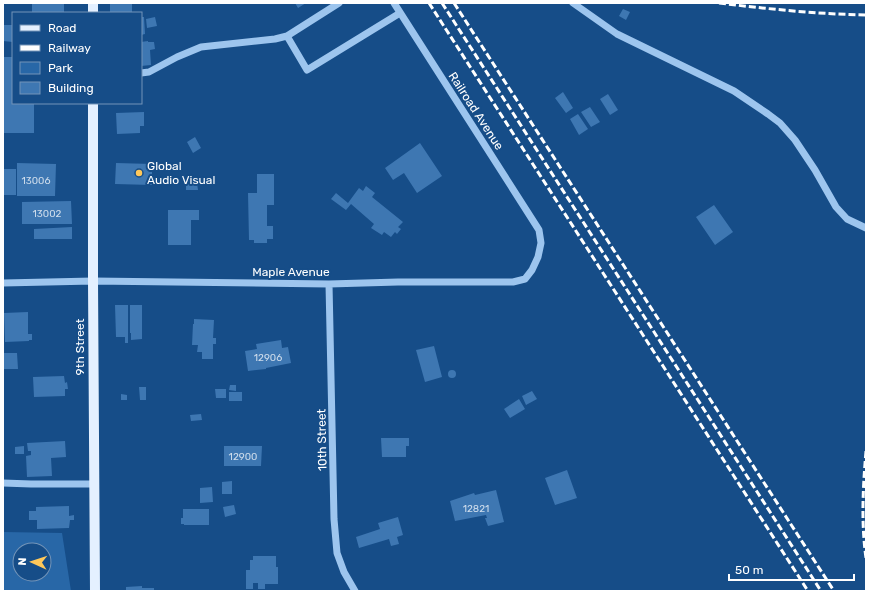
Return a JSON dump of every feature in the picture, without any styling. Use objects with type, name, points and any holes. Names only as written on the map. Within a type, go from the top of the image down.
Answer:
[{"type":"main road","name":"9th Street","points":[[93,104],[95,591]]},
{"type":"street","points":[[142,73],[149,72],[177,57],[201,47],[275,39],[287,36],[339,3]]},
{"type":"street","name":"Railroad Avenue","points":[[394,3],[539,230]]},
{"type":"street","points":[[574,3],[617,34],[734,91],[780,123],[795,140],[815,170],[836,207],[847,219],[866,228]]},
{"type":"street","points":[[287,36],[307,70],[400,12]]},
{"type":"street","name":"Maple Avenue","points":[[3,283],[93,281],[329,284],[398,282],[513,282],[525,279],[532,270],[538,257],[541,243],[539,230]]},
{"type":"street","name":"10th Street","points":[[329,284],[336,553],[344,572],[355,591]]},
{"type":"street","points":[[3,483],[94,484]]},
{"type":"green space","points":[[3,532],[62,533],[71,591],[3,591]]},
{"type":"building","points":[[32,3],[64,3],[64,12],[32,12]]},
{"type":"building","points":[[110,3],[132,3],[132,12],[110,12]]},
{"type":"building","points":[[295,3],[306,3],[298,8]]},
{"type":"building","points":[[623,9],[630,12],[626,20],[619,16]]},
{"type":"building","points":[[142,17],[144,17],[145,34],[142,35]]},
{"type":"building","points":[[155,17],[157,26],[147,28],[146,19]]},
{"type":"building","points":[[3,25],[12,25],[12,42],[3,41]]},
{"type":"building","points":[[142,42],[154,42],[155,49],[150,50],[151,65],[142,66]]},
{"type":"building","points":[[3,57],[12,57],[12,104],[34,104],[34,133],[3,133]]},
{"type":"building","points":[[563,92],[573,108],[566,113],[555,98]]},
{"type":"building","points":[[608,94],[618,110],[610,115],[600,99]]},
{"type":"building","points":[[590,107],[600,122],[591,127],[581,112]]},
{"type":"building","points":[[144,112],[144,126],[140,126],[140,133],[117,134],[116,113]]},
{"type":"building","points":[[578,114],[588,129],[579,135],[570,119]]},
{"type":"building","points":[[195,137],[201,148],[193,153],[187,142]]},
{"type":"building","points":[[420,143],[442,176],[417,193],[404,173],[393,180],[385,168]]},
{"type":"building","points":[[17,163],[56,164],[55,196],[17,196]]},
{"type":"building","points":[[116,163],[152,164],[152,185],[115,184]]},
{"type":"building","points":[[3,169],[16,169],[16,195],[3,195]]},
{"type":"building","points":[[257,174],[274,174],[274,205],[267,205],[267,226],[273,226],[273,239],[267,239],[267,243],[254,243],[254,240],[249,240],[248,193],[257,193]]},
{"type":"building","points":[[197,183],[198,190],[186,190],[186,184]]},
{"type":"building","points":[[366,186],[375,193],[372,197],[403,222],[398,227],[401,229],[397,234],[395,232],[391,237],[384,232],[382,235],[371,228],[374,224],[351,204],[346,210],[331,199],[336,193],[348,203],[359,188],[363,191]]},
{"type":"building","points":[[71,201],[72,224],[22,224],[22,202]]},
{"type":"building","points":[[714,205],[733,232],[715,245],[696,217]]},
{"type":"building","points":[[168,210],[199,210],[199,220],[191,220],[191,245],[168,245]]},
{"type":"building","points":[[72,227],[72,239],[34,239],[34,229]]},
{"type":"building","points":[[115,305],[128,305],[128,343],[125,343],[125,337],[116,337]]},
{"type":"building","points":[[130,305],[142,305],[142,339],[131,340]]},
{"type":"building","points":[[28,312],[28,334],[32,334],[32,340],[5,342],[4,313]]},
{"type":"building","points":[[194,319],[214,320],[213,338],[216,338],[216,344],[213,344],[213,359],[202,359],[202,352],[197,352],[198,345],[192,345]]},
{"type":"building","points":[[281,340],[282,348],[288,347],[291,363],[266,369],[248,371],[245,351],[257,349],[256,344]]},
{"type":"building","points":[[434,346],[442,377],[425,382],[416,350]]},
{"type":"building","points":[[3,353],[17,353],[18,369],[3,369]]},
{"type":"building","points":[[452,370],[455,371],[455,377],[452,378],[449,377],[448,374],[449,371]]},
{"type":"building","points":[[64,376],[68,389],[65,389],[65,396],[34,397],[33,377]]},
{"type":"building","points":[[230,385],[236,385],[236,391],[229,390]]},
{"type":"building","points":[[139,387],[146,387],[146,400],[140,400]]},
{"type":"building","points":[[215,389],[226,389],[226,398],[216,398]]},
{"type":"building","points":[[532,391],[537,399],[526,405],[522,396]]},
{"type":"building","points":[[229,392],[242,392],[242,401],[229,401]]},
{"type":"building","points":[[121,394],[127,395],[127,400],[121,400]]},
{"type":"building","points":[[519,399],[525,409],[510,418],[504,409]]},
{"type":"building","points":[[201,414],[202,420],[191,421],[190,415]]},
{"type":"building","points":[[381,438],[409,438],[409,446],[406,446],[406,457],[382,457]]},
{"type":"building","points":[[65,441],[66,457],[51,458],[52,476],[27,477],[26,456],[31,455],[31,451],[28,451],[27,443]]},
{"type":"building","points":[[24,446],[24,454],[15,454],[15,447]]},
{"type":"building","points":[[224,446],[262,446],[261,466],[224,466]]},
{"type":"building","points":[[567,470],[577,498],[555,505],[545,478]]},
{"type":"building","points":[[232,481],[232,494],[222,494],[222,482]]},
{"type":"building","points":[[212,487],[213,502],[200,503],[200,488]]},
{"type":"building","points":[[496,490],[504,522],[488,526],[485,518],[487,518],[486,515],[455,521],[450,501],[474,493],[475,495]]},
{"type":"building","points":[[234,505],[236,514],[225,517],[223,507]]},
{"type":"building","points":[[69,506],[69,516],[74,515],[74,520],[70,520],[69,528],[37,529],[37,520],[29,520],[29,511],[36,511],[36,507]]},
{"type":"building","points":[[183,509],[209,509],[209,525],[181,524]]},
{"type":"building","points":[[398,517],[403,535],[397,537],[399,544],[391,546],[389,539],[359,548],[356,537],[380,529],[378,523]]},
{"type":"building","points":[[253,556],[276,556],[276,567],[278,567],[278,584],[265,584],[265,589],[258,589],[258,583],[253,583],[253,589],[246,589],[246,570],[250,570],[250,560],[253,560]]},
{"type":"building","points":[[142,586],[142,588],[154,588],[154,591],[126,591],[126,587]]},
{"type":"railway","points":[[429,3],[808,591]]},
{"type":"railway","points":[[442,3],[821,591]]},
{"type":"railway","points":[[454,3],[834,591]]},
{"type":"railway","points":[[719,3],[792,11],[866,15]]},
{"type":"railway","points":[[866,451],[863,504],[863,531],[866,558]]},
{"type":"place","name":"Global Audio Visual","points":[[139,173]]}]
